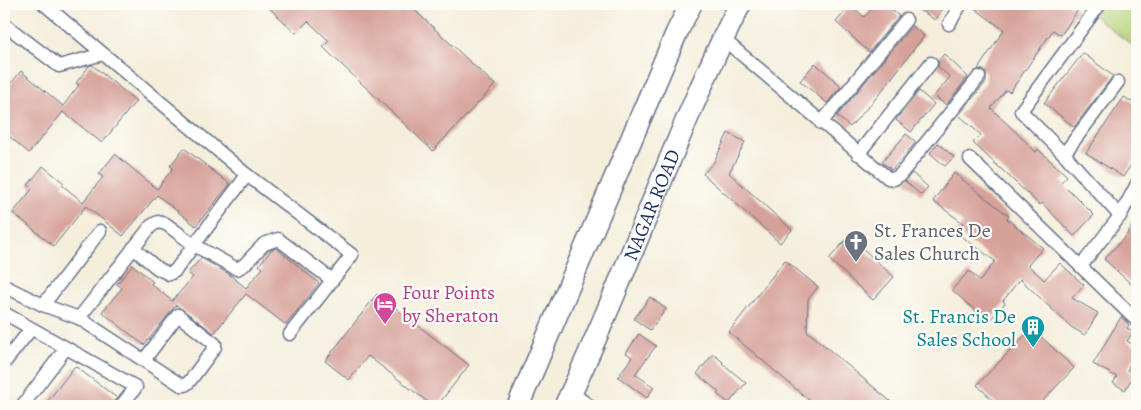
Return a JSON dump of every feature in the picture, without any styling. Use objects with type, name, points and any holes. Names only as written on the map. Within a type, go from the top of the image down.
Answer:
[{"type":"highway","points":[[518,406],[665,60],[692,4]]},
{"type":"highway","name":"NAGAR ROAD","points":[[569,400],[595,343],[666,166],[722,38],[740,4]]},
{"type":"street","points":[[44,4],[247,176],[352,255],[290,334]]},
{"type":"street","points":[[949,24],[961,4]]},
{"type":"street","points":[[1100,4],[1021,111],[1064,154],[1120,216]]},
{"type":"street","points":[[821,122],[906,20]]},
{"type":"street","points":[[4,24],[59,66],[103,54]]},
{"type":"street","points":[[722,38],[858,154],[888,178],[894,179],[900,175],[979,76]]},
{"type":"street","points":[[858,154],[931,63]]},
{"type":"street","points":[[1064,154],[1118,82]]},
{"type":"street","points":[[970,159],[1137,321]]},
{"type":"street","points":[[133,248],[157,268],[168,274],[175,271],[247,176]]},
{"type":"street","points":[[1081,266],[1120,216],[1137,184]]},
{"type":"street","points":[[79,318],[151,226],[158,222],[166,224],[194,244],[236,269],[244,265],[264,244],[278,239],[332,280]]},
{"type":"street","points":[[43,305],[100,230]]},
{"type":"street","points":[[4,286],[43,305],[79,318],[181,384],[185,385],[189,382],[215,347],[215,344],[178,314],[144,360]]},
{"type":"street","points":[[4,313],[136,387],[121,406]]},
{"type":"street","points":[[4,363],[31,328]]},
{"type":"street","points":[[22,406],[66,348]]},
{"type":"street","points":[[569,400],[590,406]]},
{"type":"green space","points":[[1103,4],[1137,4],[1137,49],[1094,16]]},
{"type":"building","points":[[265,4],[384,4],[390,10],[395,4],[408,4],[495,85],[433,151],[323,47],[329,41],[308,21],[296,33]]},
{"type":"building","points":[[876,4],[884,4],[899,16],[869,52],[836,22],[851,5],[864,17]]},
{"type":"building","points":[[911,4],[945,4],[935,20]]},
{"type":"building","points":[[969,4],[1068,4],[1078,10],[1061,35],[1053,30],[1010,92],[1006,90],[991,108],[1036,152],[1038,149],[1067,176],[1061,182],[1094,215],[1074,236],[1042,203],[1040,205],[973,143],[981,135],[959,115],[986,82],[984,70],[978,69],[1004,30]]},
{"type":"building","points":[[912,26],[924,36],[877,97],[850,127],[837,116]]},
{"type":"building","points":[[1083,53],[1113,76],[1074,127],[1044,103]]},
{"type":"building","points":[[944,54],[968,77],[946,105],[934,96],[950,77],[938,67],[939,60]]},
{"type":"building","points":[[815,63],[841,86],[827,103],[800,81]]},
{"type":"building","points":[[92,65],[136,101],[102,143],[63,112],[29,153],[4,132],[4,101],[9,94],[5,91],[21,71],[63,106],[79,85],[76,83],[89,66]]},
{"type":"building","points":[[919,91],[934,104],[911,132],[896,120]]},
{"type":"building","points":[[1124,97],[1137,105],[1137,156],[1123,177],[1086,153]]},
{"type":"building","points":[[728,133],[745,142],[729,173],[792,230],[780,243],[703,174],[714,162]]},
{"type":"building","points":[[906,134],[916,142],[892,170],[882,162]]},
{"type":"building","points":[[938,143],[954,157],[945,166],[930,153]]},
{"type":"building","points":[[184,148],[230,184],[196,226],[157,195],[123,236],[86,206],[54,246],[13,213],[32,189],[28,185],[43,166],[83,202],[103,177],[99,174],[115,154],[157,189],[173,168],[170,166]]},
{"type":"building","points":[[912,173],[928,187],[921,195],[905,181]]},
{"type":"building","points":[[954,173],[1009,216],[1007,219],[1043,248],[1028,265],[1044,280],[1060,263],[1084,285],[1072,298],[1098,313],[1085,335],[1071,327],[1020,279],[1003,301],[1005,303],[988,322],[952,290],[969,271],[980,281],[995,261],[956,232],[963,223],[933,201]]},
{"type":"building","points":[[1137,218],[1137,279],[1132,285],[1104,259],[1126,236]]},
{"type":"building","points":[[849,236],[894,277],[873,300],[829,259]]},
{"type":"building","points":[[276,248],[319,283],[286,325],[246,294],[214,333],[176,305],[144,345],[102,312],[122,288],[117,284],[133,265],[153,282],[151,284],[172,301],[193,277],[188,273],[201,258],[229,274],[246,288],[263,268],[259,265],[271,250]]},
{"type":"building","points":[[785,260],[818,287],[808,299],[807,331],[896,406],[816,406],[729,332]]},
{"type":"building","name":"Four Points by Sheraton","points":[[377,294],[469,365],[437,406],[433,406],[368,356],[349,380],[325,361]]},
{"type":"building","points":[[650,297],[666,309],[650,330],[634,319]]},
{"type":"building","points":[[1121,317],[1129,325],[1127,328],[1133,332],[1127,341],[1137,347],[1137,352],[1127,370],[1134,374],[1125,390],[1113,383],[1117,377],[1093,364]]},
{"type":"building","name":"St. Francis De Sales School","points":[[1032,328],[1074,368],[1038,406],[999,406],[977,385]]},
{"type":"building","points":[[639,334],[656,346],[635,374],[654,387],[647,398],[618,377],[632,357],[626,353]]},
{"type":"building","points":[[713,354],[746,383],[729,403],[697,374]]},
{"type":"building","points":[[75,366],[117,398],[113,406],[44,406]]},
{"type":"place","name":"St. Frances De Sales Church","points":[[856,263]]},
{"type":"place","name":"Four Points by Sheraton","points":[[385,325]]},
{"type":"place","name":"St. Francis De Sales School","points":[[1033,348]]}]
